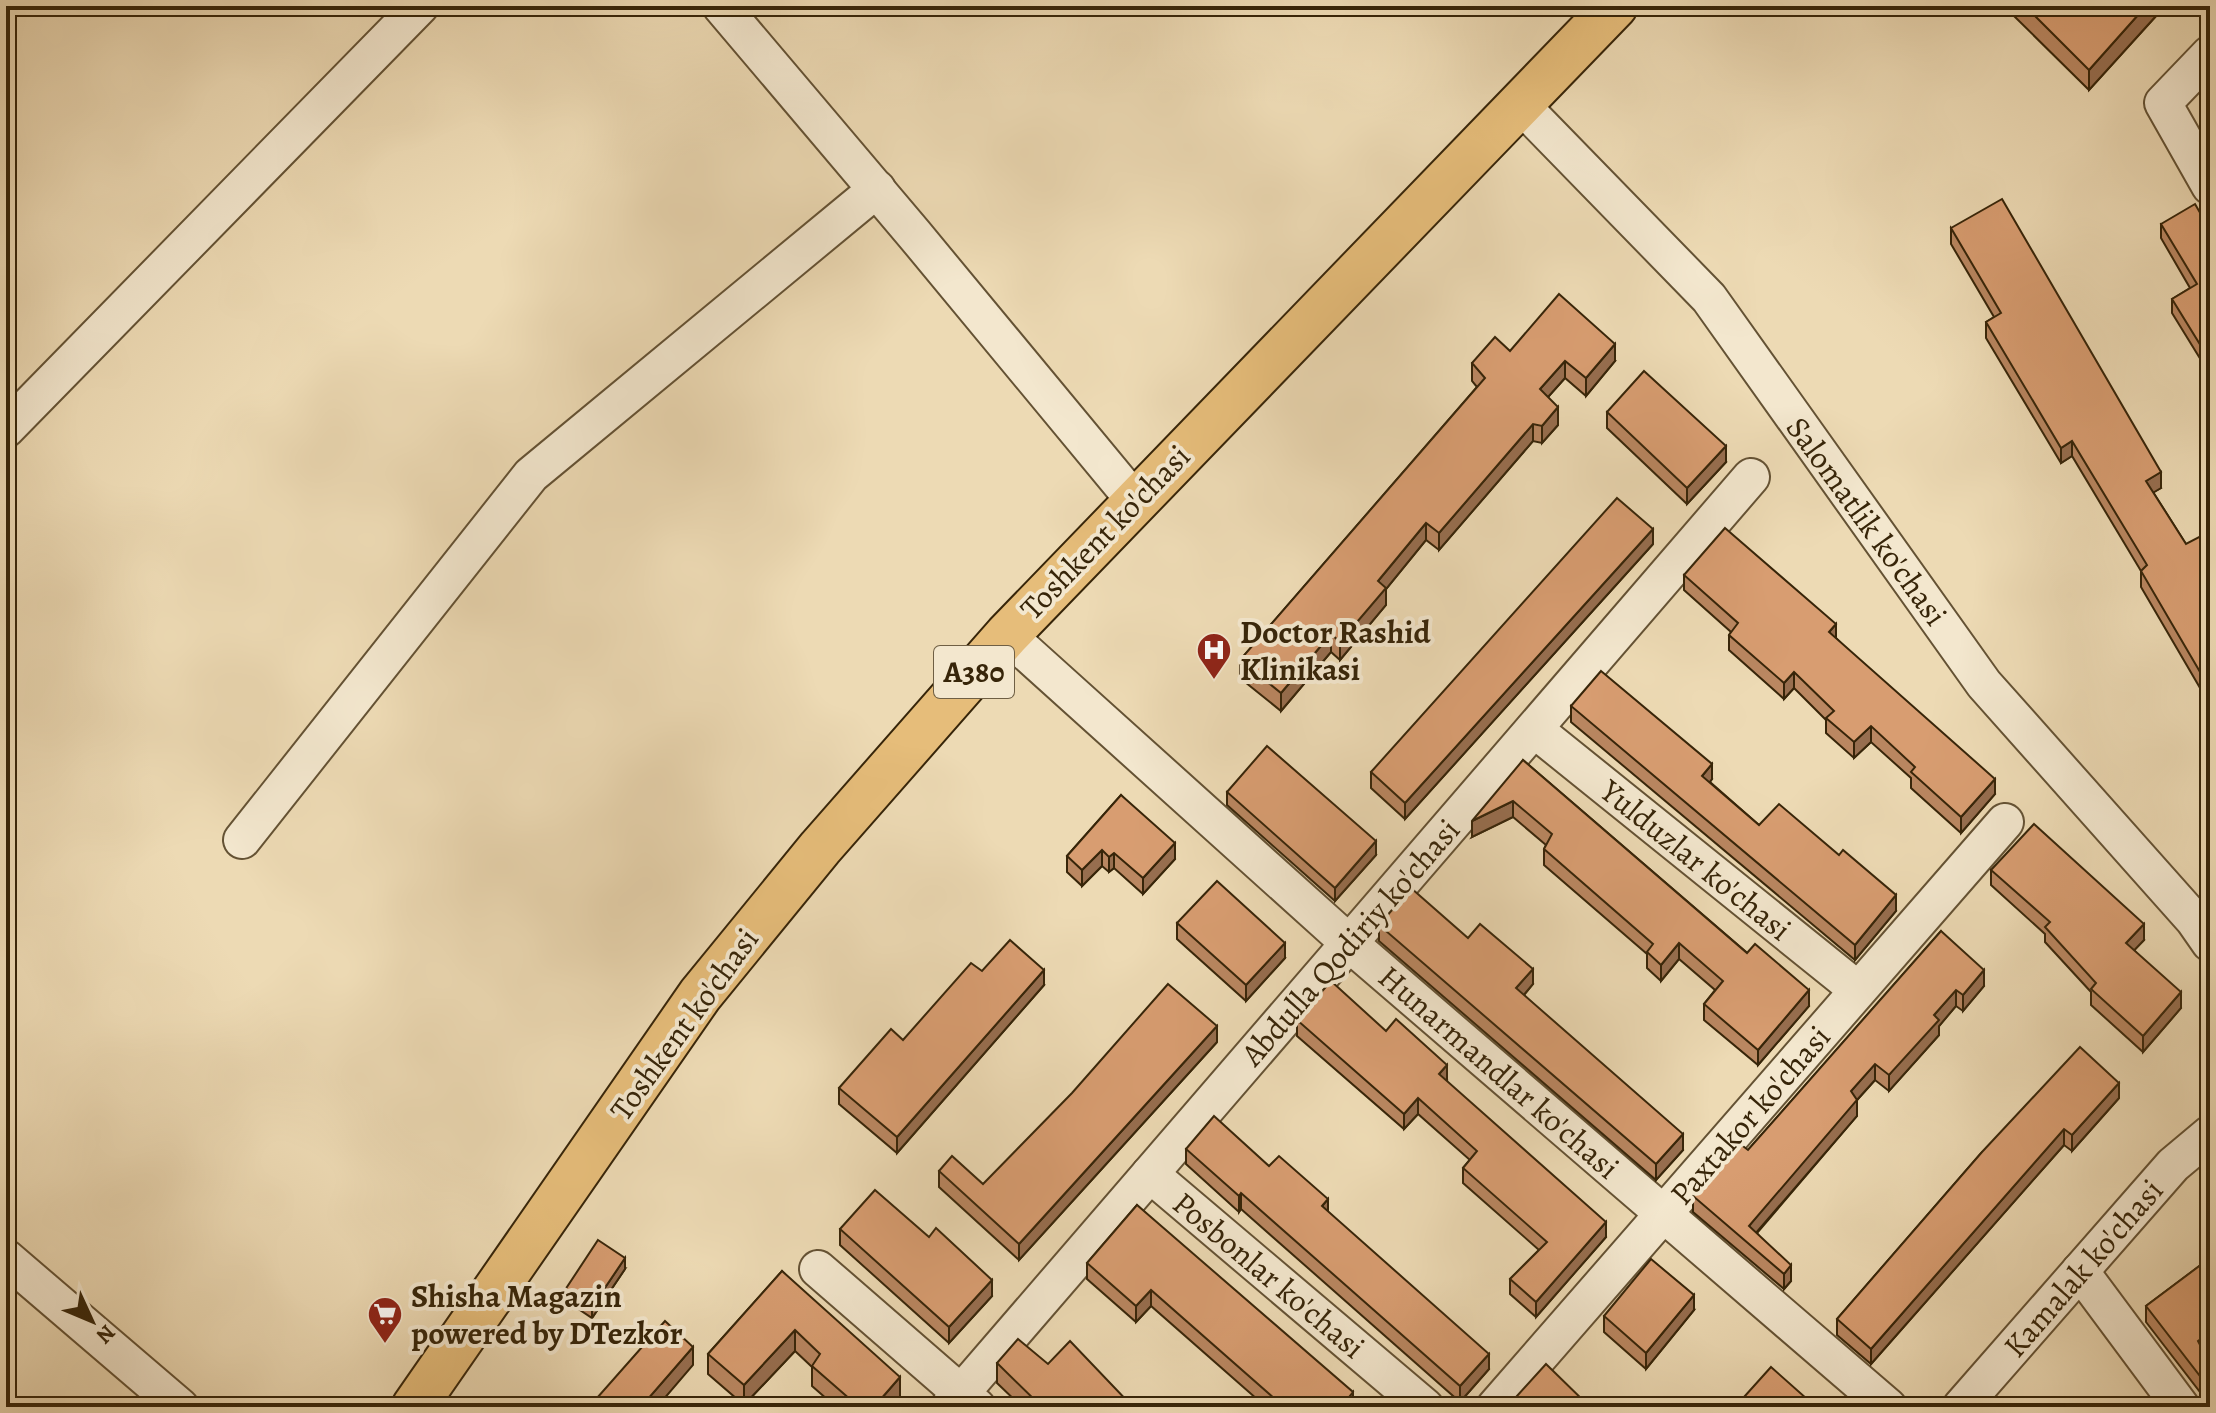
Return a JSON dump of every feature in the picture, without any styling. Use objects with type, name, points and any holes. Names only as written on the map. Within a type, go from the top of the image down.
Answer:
[{"type":"highway","name":"Toshkent ko'chasi","points":[[414,1407],[700,995],[820,848],[1007,635],[1615,6]]},
{"type":"street","points":[[6,429],[420,6]]},
{"type":"street","points":[[721,6],[1135,501]]},
{"type":"street","points":[[2210,54],[2163,103],[2210,186]]},
{"type":"street","name":"Salomatlik ko'chasi","points":[[1520,104],[1709,298],[1984,684],[2194,920],[2210,943]]},
{"type":"street","points":[[242,840],[531,475],[877,189]]},
{"type":"street","name":"Abdulla Qodiriy ko'chasi","points":[[963,1402],[1150,1174],[1751,477]]},
{"type":"street","name":"Hunarmandlar ko'chasi","points":[[1007,635],[1349,943],[1888,1407]]},
{"type":"street","name":"Yulduzlar ko'chasi","points":[[1534,729],[1858,990]]},
{"type":"street","name":"Paxtakor ko'chasi","points":[[1495,1407],[2005,822]]},
{"type":"street","name":"Kamalak ko'chasi","points":[[1961,1407],[2173,1165],[2210,1134]]},
{"type":"street","name":"Posbonlar ko'chasi","points":[[1150,1174],[1425,1407]]},
{"type":"street","points":[[6,1258],[180,1407]]},
{"type":"street","points":[[818,1269],[963,1402]]},
{"type":"street","points":[[2080,1271],[2181,1407]]},
{"type":"building","points":[[2025,6],[2146,6],[2089,70]]},
{"type":"building","points":[[2002,199],[2161,472],[2146,481],[2186,544],[2201,536],[2210,552],[2210,689],[2141,571],[2147,565],[2072,441],[2061,448],[1986,322],[2001,313],[1951,228]]},
{"type":"building","points":[[2195,204],[2210,230],[2209,359],[2172,299],[2197,284],[2161,224]]},
{"type":"building","points":[[1559,294],[1615,344],[1586,378],[1565,361],[1540,389],[1558,407],[1542,426],[1533,424],[1439,533],[1426,523],[1378,581],[1386,588],[1340,642],[1331,634],[1281,693],[1240,660],[1485,378],[1472,363],[1495,337],[1510,351]]},
{"type":"building","points":[[1644,371],[1726,446],[1687,488],[1607,412]]},
{"type":"building","points":[[1617,498],[1653,529],[1405,803],[1371,772]]},
{"type":"building","points":[[1725,528],[1836,624],[1829,632],[1995,779],[1961,817],[1911,772],[1915,767],[1871,726],[1854,742],[1826,718],[1834,711],[1794,672],[1784,683],[1729,635],[1738,623],[1684,575]]},
{"type":"building","points":[[1601,671],[1712,764],[1702,776],[1759,825],[1779,804],[1839,855],[1843,850],[1896,895],[1855,945],[1571,706]]},
{"type":"building","points":[[1267,746],[1376,841],[1335,888],[1227,792]]},
{"type":"building","points":[[1523,760],[1747,953],[1755,944],[1809,990],[1758,1050],[1704,1004],[1723,981],[1679,943],[1661,965],[1647,952],[1653,944],[1544,849],[1552,834],[1513,801],[1472,821]]},
{"type":"building","points":[[1121,795],[1175,843],[1143,878],[1114,853],[1109,857],[1102,850],[1082,870],[1067,856]]},
{"type":"building","points":[[2034,824],[2144,924],[2126,943],[2181,992],[2143,1036],[2091,989],[2096,983],[2045,927],[2050,922],[1991,870]]},
{"type":"building","points":[[1217,881],[1285,943],[1246,985],[1177,923]]},
{"type":"building","points":[[1411,888],[1468,938],[1480,924],[1533,969],[1516,988],[1683,1134],[1656,1164],[1379,925]]},
{"type":"building","points":[[1941,931],[1984,970],[1963,995],[1956,990],[1934,1015],[1939,1020],[1889,1075],[1875,1064],[1851,1091],[1857,1100],[1749,1226],[1791,1265],[1784,1274],[1693,1196],[1739,1143],[1748,1150]]},
{"type":"building","points":[[1010,940],[1044,970],[897,1137],[839,1088],[891,1029],[903,1040],[971,963],[982,971]]},
{"type":"building","points":[[1331,981],[1386,1031],[1396,1019],[1447,1065],[1439,1074],[1606,1222],[1536,1302],[1510,1279],[1547,1242],[1463,1168],[1477,1151],[1418,1098],[1404,1114],[1297,1020]]},
{"type":"building","points":[[1168,984],[1217,1026],[1019,1244],[939,1171],[952,1156],[983,1184],[1072,1093]]},
{"type":"building","points":[[2080,1047],[2119,1083],[2072,1135],[2064,1129],[1871,1349],[1837,1319],[1982,1152]]},
{"type":"building","points":[[1214,1116],[1269,1166],[1279,1156],[1328,1199],[1322,1206],[1489,1354],[1460,1386],[1241,1193],[1239,1196],[1186,1149]]},
{"type":"building","points":[[875,1190],[929,1237],[936,1228],[992,1280],[949,1327],[840,1229]]},
{"type":"building","points":[[1137,1205],[1353,1392],[1341,1407],[1284,1407],[1151,1290],[1136,1306],[1087,1263]]},
{"type":"building","points":[[598,1240],[625,1258],[592,1307],[565,1290]]},
{"type":"building","points":[[2210,1258],[2210,1332],[2198,1341],[2210,1364],[2210,1389],[2146,1306]]},
{"type":"building","points":[[1651,1259],[1694,1295],[1646,1353],[1604,1316]]},
{"type":"building","points":[[782,1271],[900,1377],[874,1407],[859,1407],[812,1366],[820,1354],[795,1330],[744,1385],[708,1354]]},
{"type":"building","points":[[665,1321],[693,1347],[646,1401],[654,1407],[589,1407]]},
{"type":"building","points":[[1018,1339],[1048,1364],[1070,1341],[1133,1407],[1042,1407],[997,1363]]},
{"type":"building","points":[[1546,1364],[1590,1407],[1507,1407]]},
{"type":"building","points":[[1771,1367],[1816,1407],[1735,1407]]},
{"type":"place","name":"Doctor Rashid Klinikasi","points":[[1214,681]]},
{"type":"place","name":"Shisha Magazin powered by DTezkor","points":[[385,1345]]}]
